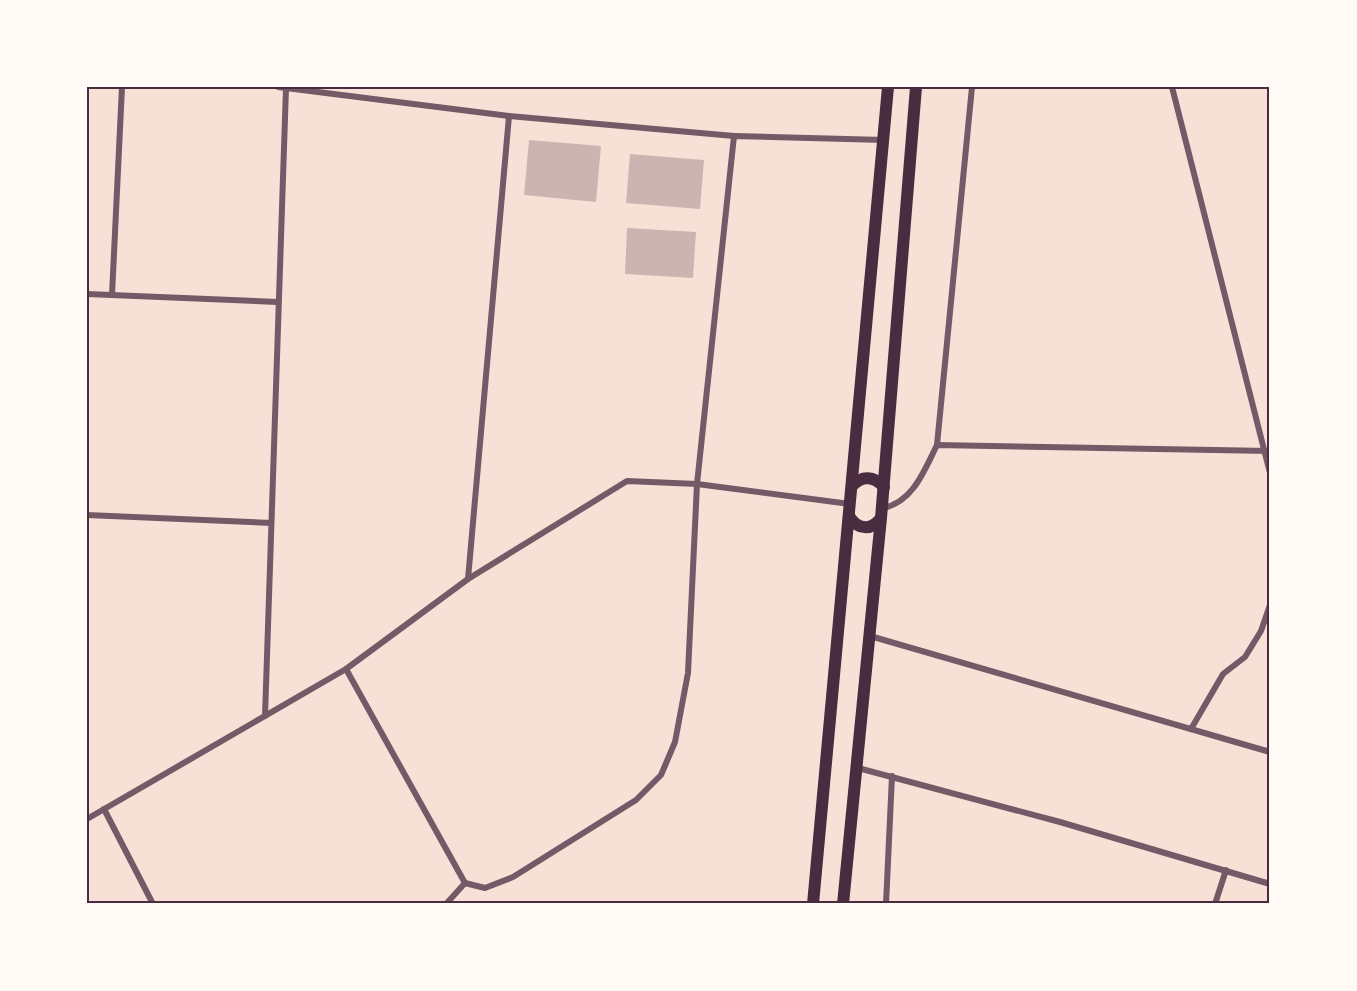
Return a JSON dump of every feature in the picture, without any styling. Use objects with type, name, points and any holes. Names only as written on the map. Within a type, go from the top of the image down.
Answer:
[{"type":"main road","points":[[813,904],[885,141],[888,87]]},
{"type":"main road","points":[[843,904],[882,513],[916,87]]},
{"type":"main road","points":[[852,486],[856,481],[868,478],[874,479],[884,487]]},
{"type":"main road","points":[[849,510],[852,522],[865,528],[871,527],[882,513]]},
{"type":"street","points":[[112,295],[122,87]]},
{"type":"street","points":[[278,87],[509,116],[734,136],[885,141]]},
{"type":"street","points":[[882,513],[908,497],[936,445],[972,87]]},
{"type":"street","points":[[1172,87],[1267,451],[1270,473]]},
{"type":"street","points":[[265,716],[286,88]]},
{"type":"street","points":[[468,579],[509,116]]},
{"type":"street","points":[[346,669],[465,882],[485,888],[513,877],[636,800],[661,775],[675,742],[688,673],[697,484],[734,136]]},
{"type":"street","points":[[87,294],[278,302]]},
{"type":"street","points":[[936,445],[1267,451]]},
{"type":"street","points":[[87,819],[346,669],[468,579],[627,481],[697,484],[849,510]]},
{"type":"street","points":[[87,515],[271,523]]},
{"type":"street","points":[[1191,729],[1223,674],[1245,657],[1261,631],[1270,605]]},
{"type":"street","points":[[870,636],[1270,752]]},
{"type":"street","points":[[858,768],[1270,884]]},
{"type":"street","points":[[886,904],[892,776]]},
{"type":"street","points":[[104,809],[153,904]]},
{"type":"street","points":[[1215,904],[1226,870]]},
{"type":"street","points":[[446,904],[465,882]]},
{"type":"building","points":[[529,140],[601,146],[596,202],[524,195]]},
{"type":"building","points":[[630,154],[704,160],[700,209],[626,203]]},
{"type":"building","points":[[627,228],[696,232],[693,278],[625,274]]}]
